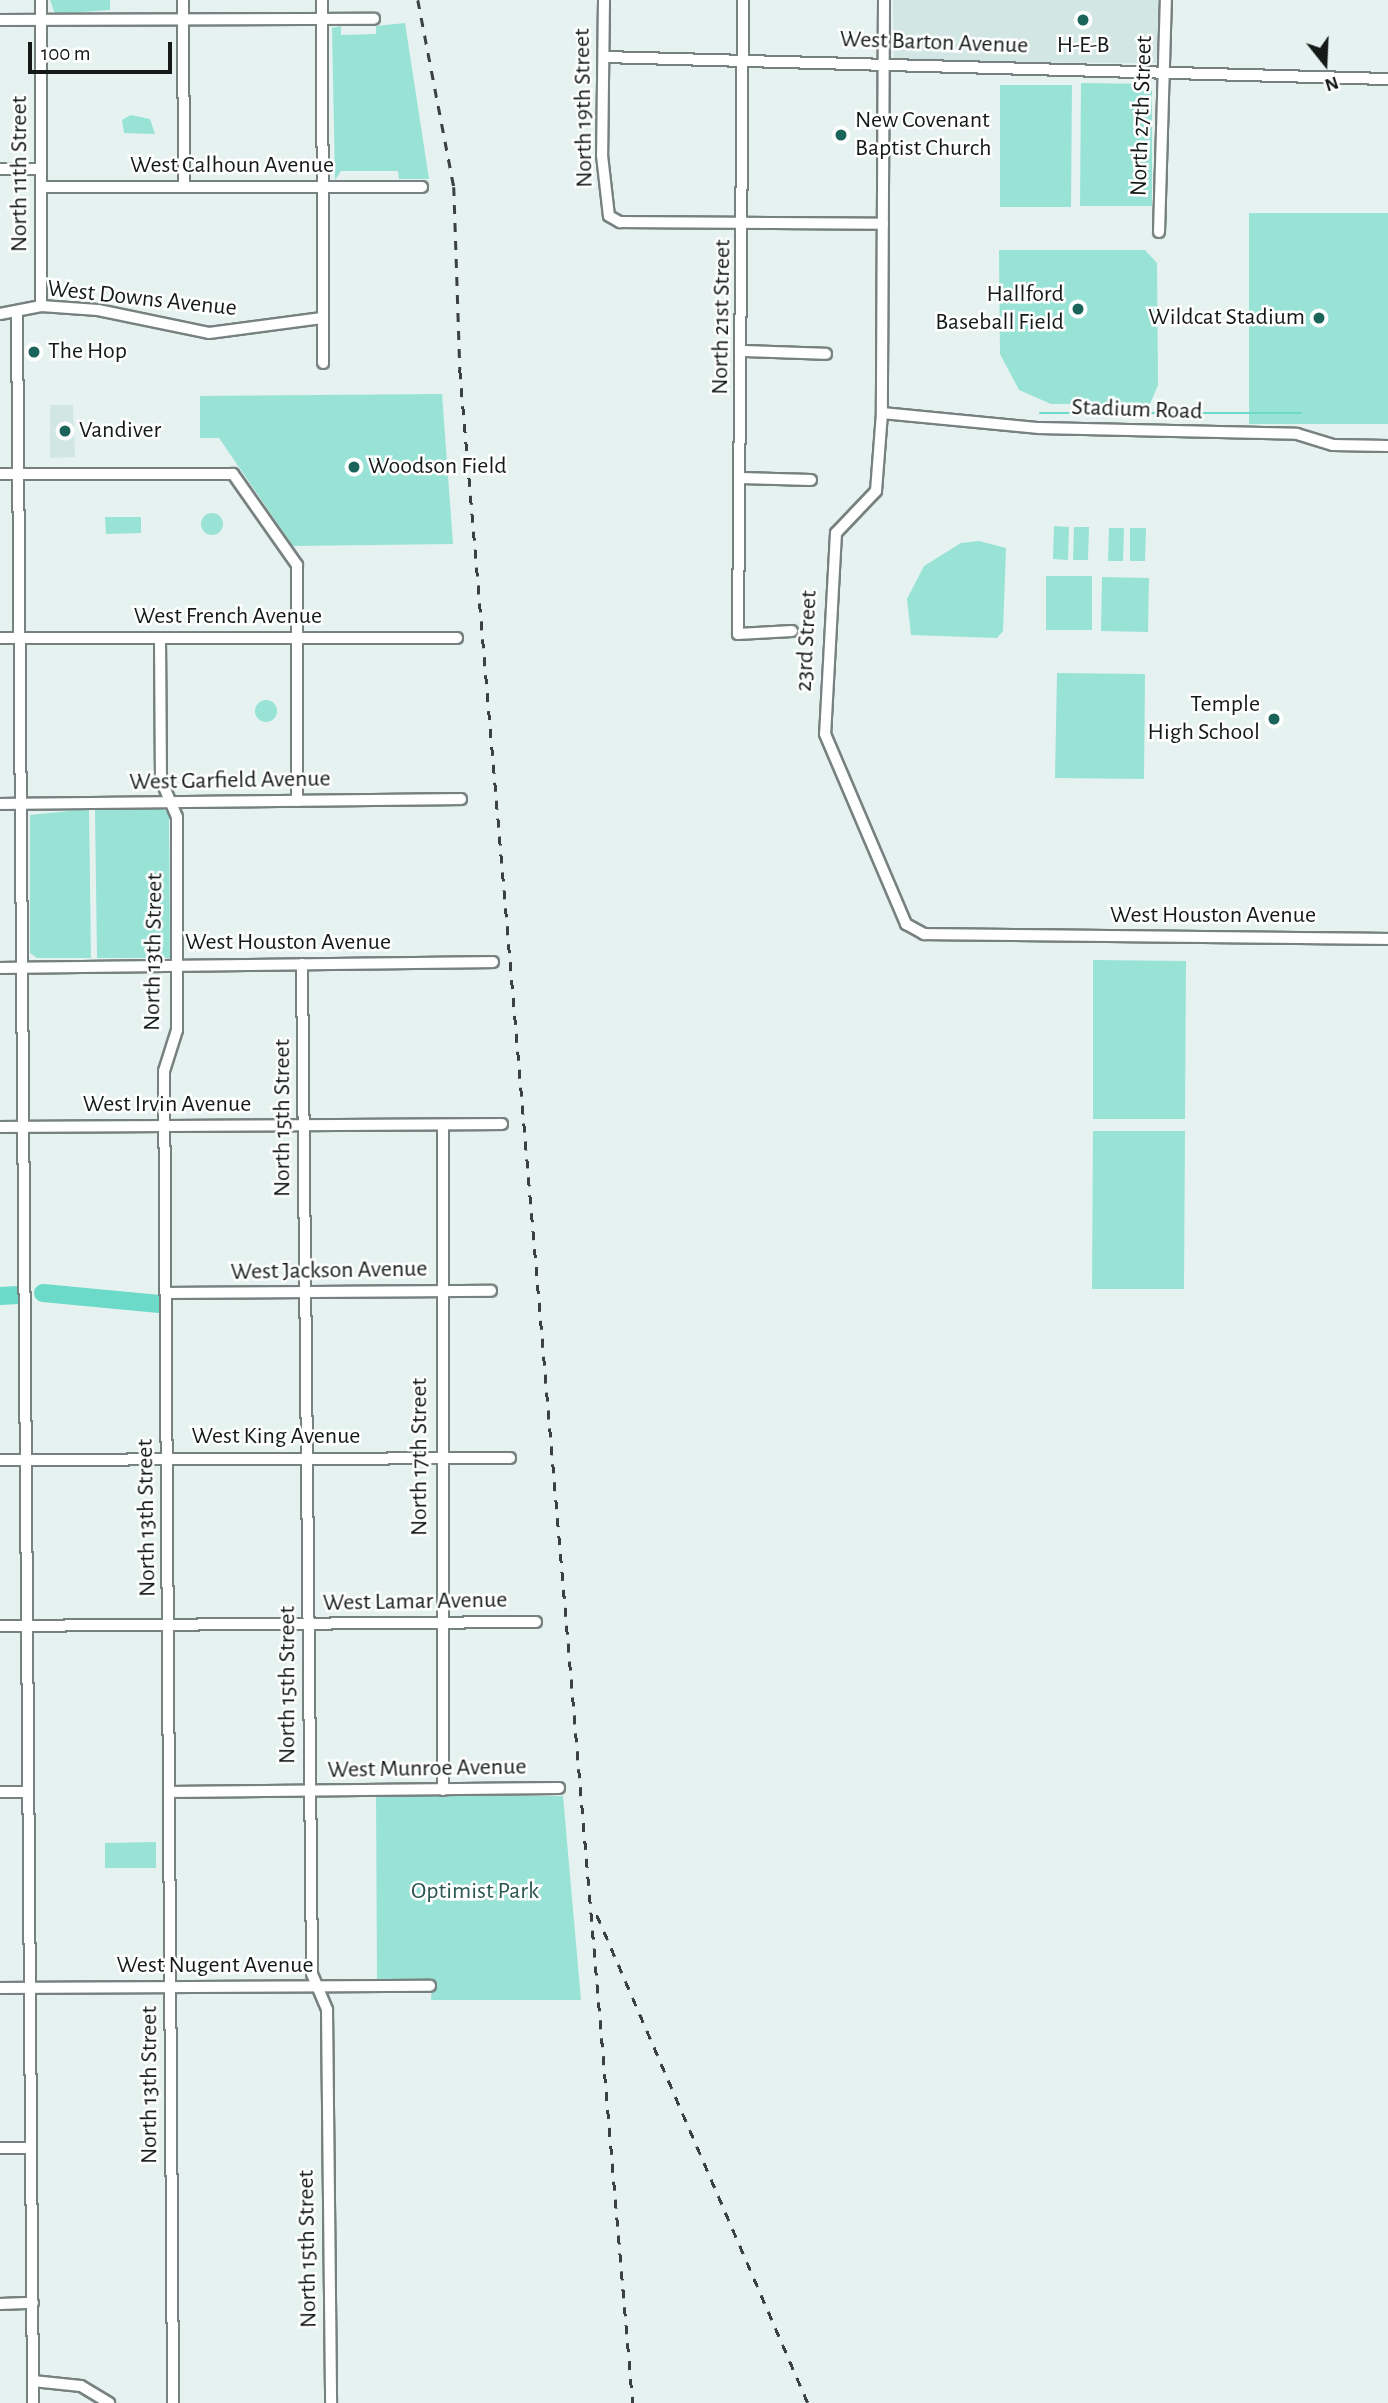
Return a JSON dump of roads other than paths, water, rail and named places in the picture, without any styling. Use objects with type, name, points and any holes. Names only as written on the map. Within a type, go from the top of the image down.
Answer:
[{"type":"street","name":"North 11th Street","points":[[41,0],[41,306]]},
{"type":"street","points":[[183,0],[184,187]]},
{"type":"street","points":[[322,0],[323,363]]},
{"type":"street","name":"North 19th Street","points":[[604,0],[602,155],[609,216],[620,222],[744,221]]},
{"type":"street","name":"North 21st Street","points":[[743,0],[744,221],[738,634],[792,631]]},
{"type":"street","name":"23rd Street","points":[[884,0],[883,413],[876,491],[836,534],[825,734],[906,924],[924,934],[1038,936]]},
{"type":"street","name":"North 27th Street","points":[[1159,232],[1166,0]]},
{"type":"street","points":[[0,20],[374,19]]},
{"type":"street","name":"West Barton Avenue","points":[[604,57],[743,57],[1165,69],[1238,78],[1388,79]]},
{"type":"street","points":[[0,169],[41,169]]},
{"type":"street","name":"West Calhoun Avenue","points":[[41,187],[422,187]]},
{"type":"street","points":[[744,221],[883,224]]},
{"type":"street","name":"West Downs Avenue","points":[[0,314],[16,314],[41,306],[116,313],[209,333],[322,318]]},
{"type":"street","points":[[16,314],[26,1127],[26,1792],[33,2403]]},
{"type":"street","points":[[742,351],[826,354]]},
{"type":"street","name":"Stadium Road","points":[[883,413],[1039,428],[1297,434],[1333,445],[1388,446]]},
{"type":"street","points":[[0,474],[233,474],[297,565],[297,801]]},
{"type":"street","points":[[741,478],[811,480]]},
{"type":"street","name":"West French Avenue","points":[[0,638],[457,638]]},
{"type":"street","name":"North 13th Street","points":[[160,638],[161,779],[177,817],[177,1030],[164,1071],[173,2403]]},
{"type":"street","name":"West Garfield Avenue","points":[[0,804],[461,799]]},
{"type":"street","name":"West Houston Avenue","points":[[1038,936],[1388,939]]},
{"type":"street","name":"West Houston Avenue","points":[[0,968],[493,962]]},
{"type":"street","name":"North 15th Street","points":[[302,964],[312,1974],[320,1987],[327,2010],[331,2403]]},
{"type":"street","name":"West Irvin Avenue","points":[[0,1127],[502,1124]]},
{"type":"street","name":"North 17th Street","points":[[443,1125],[440,1291],[443,1790]]},
{"type":"street","name":"West Jackson Avenue","points":[[167,1293],[491,1291]]},
{"type":"street","name":"West King Avenue","points":[[0,1460],[441,1456],[510,1458]]},
{"type":"street","name":"West Lamar Avenue","points":[[0,1626],[537,1622]]},
{"type":"street","name":"West Munroe Avenue","points":[[169,1792],[559,1788]]},
{"type":"street","points":[[0,1792],[26,1792]]},
{"type":"street","name":"West Nugent Avenue","points":[[0,1988],[430,1986]]},
{"type":"street","points":[[0,2148],[32,2148]]},
{"type":"street","points":[[0,2304],[33,2303]]},
{"type":"street","points":[[33,2381],[81,2386],[109,2403]]},
{"type":"waterway","points":[[1040,413],[1301,413]]},
{"type":"waterway","points":[[43,1293],[159,1304]]},
{"type":"waterway","points":[[0,1296],[18,1295]]},
{"type":"railway","points":[[418,0],[454,187],[460,370],[633,2403]]},
{"type":"railway","points":[[597,1915],[808,2403]]},
{"type":"place","name":"H-E-B","points":[[1083,20]]},
{"type":"place","name":"New Covenant Baptist Church","points":[[841,135]]},
{"type":"place","name":"Hallford Baseball Field","points":[[1078,309]]},
{"type":"place","name":"Wildcat Stadium","points":[[1319,318]]},
{"type":"place","name":"The Hop","points":[[34,352]]},
{"type":"place","name":"Vandiver","points":[[65,431]]},
{"type":"place","name":"Woodson Field","points":[[354,467]]},
{"type":"place","name":"Temple High School","points":[[1274,719]]},
{"type":"park label","name":"Optimist Park","points":[[475,1892]]}]
